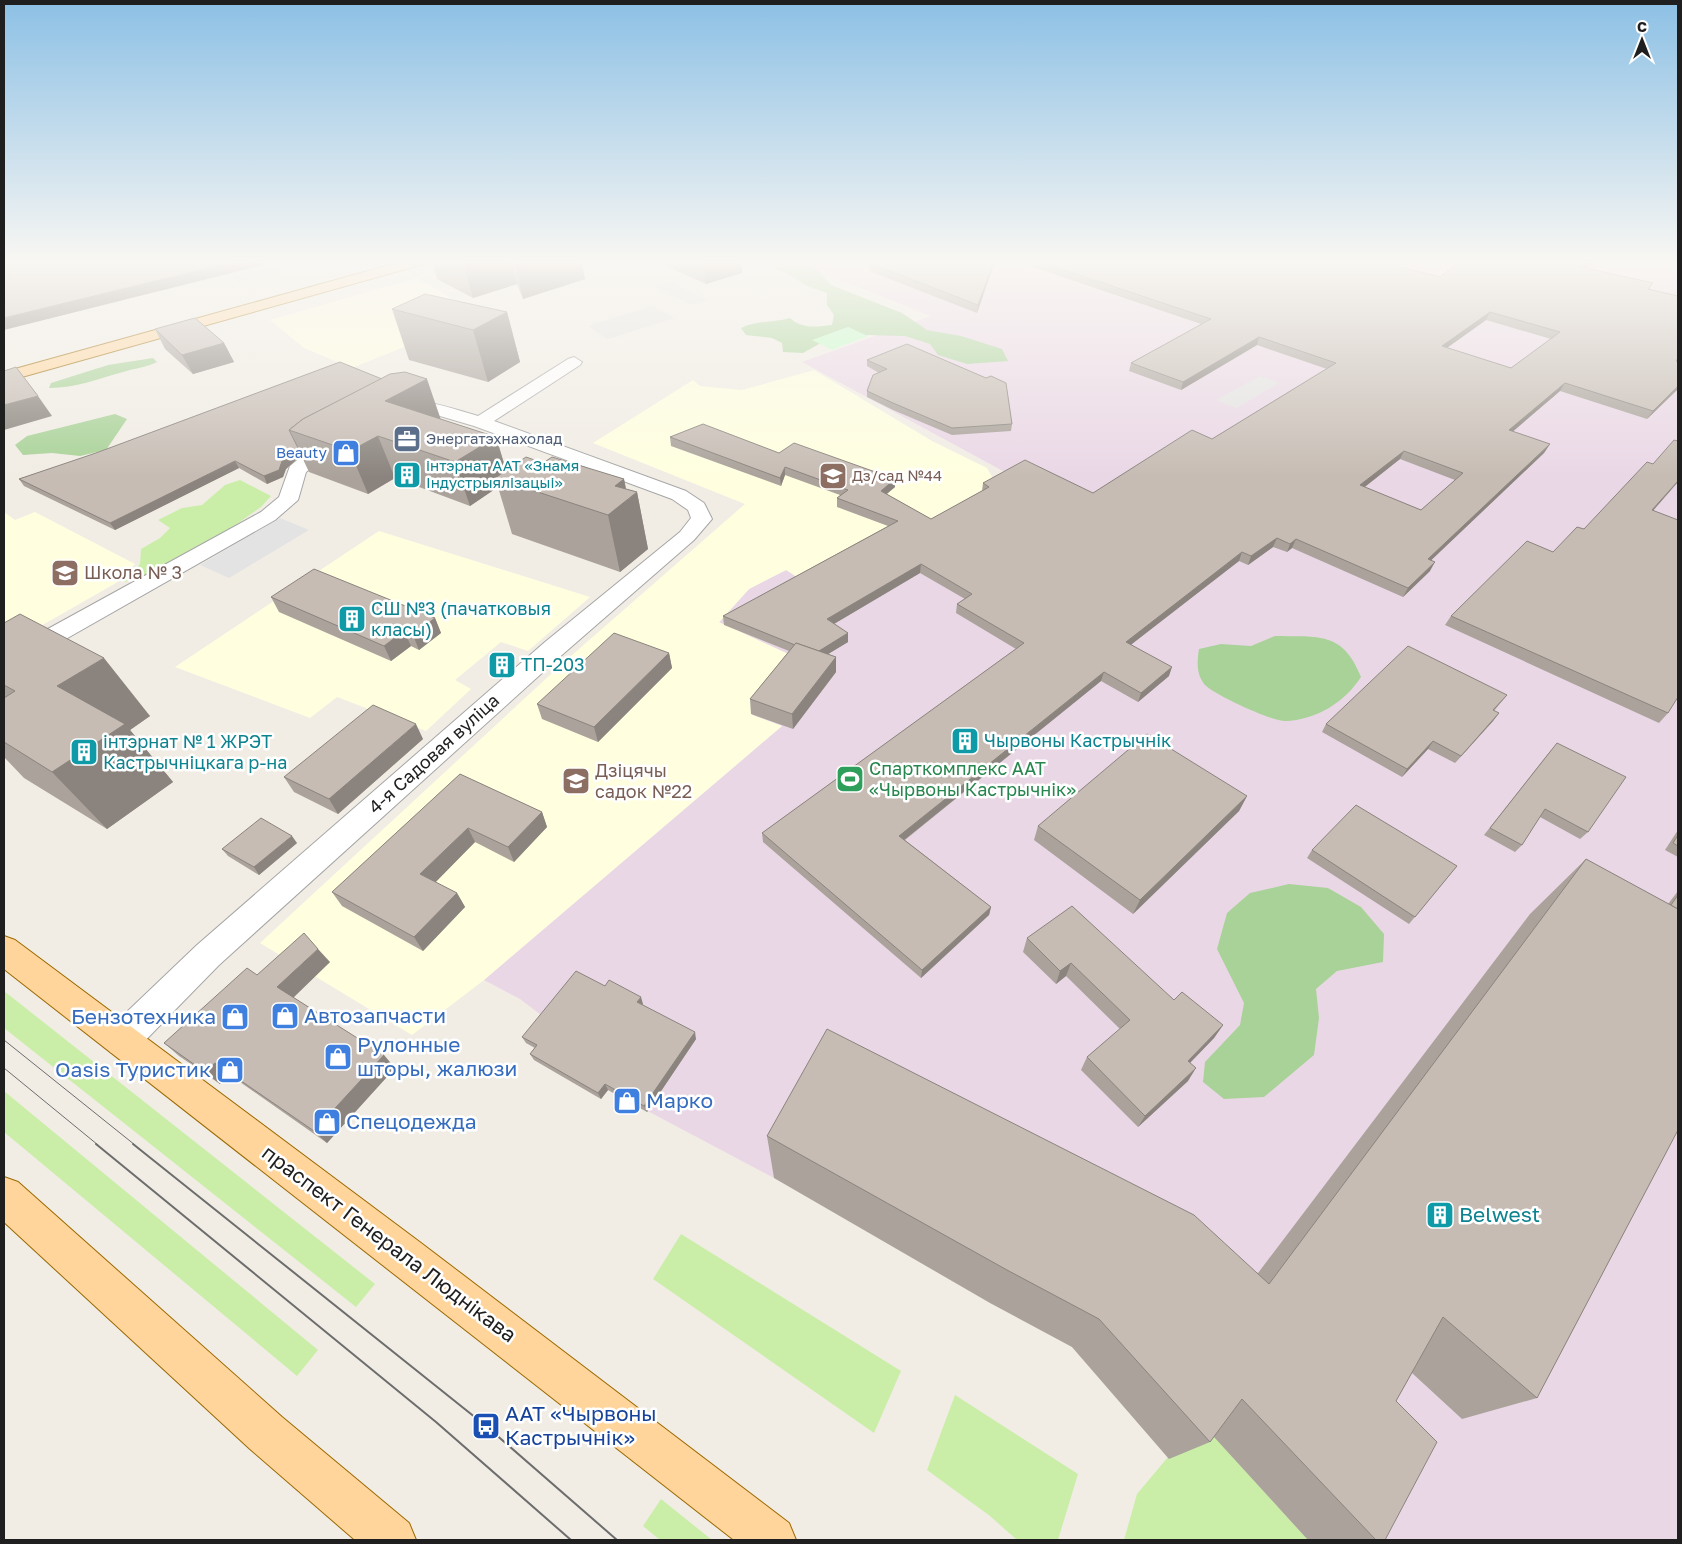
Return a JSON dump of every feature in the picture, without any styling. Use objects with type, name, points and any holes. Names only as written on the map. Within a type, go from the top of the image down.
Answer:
[{"type":"main road","points":[[86,338],[105,333]]},
{"type":"main road","points":[[4,377],[161,333]]},
{"type":"main road","points":[[19,356],[28,370]]},
{"type":"main road","name":"праспект Генерала Люднікава","points":[[4,950],[772,1540]]},
{"type":"main road","points":[[5,1199],[266,1433],[392,1540]]},
{"type":"street","points":[[383,418],[400,408],[424,406],[480,422],[574,362]]},
{"type":"street","name":"4-я Садовая вуліца","points":[[122,1040],[208,955],[554,648],[687,536],[702,519],[697,506],[679,495],[480,422]]},
{"type":"street","points":[[4,663],[268,516],[288,500],[297,470],[314,456],[358,432]]},
{"type":"shaded area","points":[[286,333],[439,333],[352,368],[304,348]]},
{"type":"shaded area","points":[[599,333],[627,333],[608,339]]},
{"type":"shaded area","points":[[883,333],[1678,333],[1678,1540],[1308,1540],[1199,1420],[1169,1459],[1072,1347],[774,1178],[608,1090],[601,1099],[534,1060],[541,1052],[526,1043],[545,1018],[520,999],[484,980],[782,726],[751,714],[796,658],[719,623],[749,589],[786,570],[1014,477],[802,362]]},
{"type":"shaded area","name":"Дзіцячы садок №22","points":[[814,370],[932,441],[987,468],[996,484],[988,495],[803,581],[786,570],[749,589],[719,622],[797,658],[752,715],[782,726],[484,980],[412,1035],[260,943],[563,663],[745,504],[593,443],[693,380],[700,386],[742,390]]},
{"type":"shaded area","points":[[1260,376],[1279,383],[1236,408],[1216,400]]},
{"type":"shaded area","name":"Школа № 3","points":[[4,512],[15,520],[35,512],[135,564],[116,583],[4,647]]},
{"type":"shaded area","points":[[280,518],[309,530],[229,578],[200,565]]},
{"type":"shaded area","points":[[379,531],[590,597],[528,651],[501,642],[455,680],[471,689],[426,731],[337,697],[310,718],[175,667]]},
{"type":"green space","points":[[745,333],[944,333],[961,336],[1002,349],[1008,361],[967,364],[938,355],[930,344],[905,336],[868,335],[848,342],[835,341],[819,344],[803,353],[783,352],[782,343],[772,338],[746,335]]},
{"type":"green space","points":[[831,333],[861,333],[868,336],[832,350],[812,340]]},
{"type":"green space","points":[[153,358],[157,362],[144,367],[78,385],[49,388],[51,383],[108,365]]},
{"type":"green space","points":[[115,414],[127,419],[106,450],[80,456],[52,453],[23,455],[15,445],[27,436]]},
{"type":"green space","points":[[240,480],[271,496],[261,507],[217,538],[156,574],[124,582],[140,564],[141,549],[160,538],[170,528],[158,520],[182,508],[202,505],[225,485]]},
{"type":"green space","points":[[1275,636],[1316,637],[1337,644],[1346,651],[1354,662],[1361,677],[1346,695],[1328,708],[1308,717],[1285,721],[1268,717],[1231,701],[1205,685],[1202,681],[1198,668],[1199,649],[1221,644],[1251,646]]},
{"type":"green space","points":[[1289,884],[1328,888],[1361,907],[1384,934],[1383,962],[1337,971],[1316,989],[1319,1018],[1314,1055],[1264,1097],[1224,1099],[1203,1082],[1205,1062],[1240,1025],[1244,1003],[1217,949],[1227,913],[1250,893]]},
{"type":"green space","points":[[4,991],[375,1284],[356,1307],[4,1028]]},
{"type":"green space","points":[[4,1091],[318,1350],[297,1376],[4,1132]]},
{"type":"green space","points":[[681,1234],[901,1371],[874,1433],[653,1279]]},
{"type":"green space","points":[[955,1395],[1078,1474],[1058,1540],[1017,1540],[990,1516],[927,1470]]},
{"type":"green space","points":[[1199,1420],[1308,1540],[1124,1540],[1137,1494]]},
{"type":"green space","points":[[661,1499],[712,1540],[660,1540],[643,1526]]},
{"type":"building","points":[[159,333],[212,333],[224,343],[182,355]]},
{"type":"building","points":[[1185,333],[1460,333],[1442,346],[1511,368],[1559,333],[1678,333],[1678,358],[1676,361],[1678,362],[1678,386],[1653,411],[1565,383],[1509,430],[1550,444],[1428,559],[1435,562],[1408,588],[1296,539],[1290,544],[1277,538],[1251,556],[1242,552],[1126,642],[1172,667],[1141,693],[1104,672],[899,836],[991,907],[922,970],[762,833],[1024,643],[957,604],[972,594],[921,564],[827,619],[848,633],[819,651],[796,643],[795,645],[723,616],[898,521],[837,498],[848,490],[785,467],[780,478],[670,437],[703,424],[779,453],[794,443],[895,479],[881,491],[931,519],[989,487],[983,483],[1025,460],[1093,493],[1192,430],[1212,439],[1336,363],[1259,337],[1183,382],[1131,363]],"holes":[[[1404,451],[1463,473],[1421,510],[1360,485]]]},
{"type":"building","points":[[907,344],[986,378],[991,376],[1006,383],[1012,424],[952,428],[867,391],[873,375],[887,369],[867,360]]},
{"type":"building","points":[[340,362],[382,379],[303,419],[289,430],[298,448],[282,461],[279,470],[264,476],[235,461],[110,523],[19,479],[96,453]]},
{"type":"building","points":[[16,367],[38,396],[4,405],[4,371]]},
{"type":"building","points":[[405,372],[427,379],[385,401],[496,437],[455,462],[378,436],[350,451],[289,430],[303,419],[390,374]]},
{"type":"building","points":[[1674,440],[1678,441],[1678,481],[1652,510],[1678,520],[1678,697],[1668,713],[1451,616],[1527,541],[1553,552],[1577,527],[1584,529],[1647,462],[1653,464]]},
{"type":"building","points":[[526,457],[543,463],[552,457],[624,479],[615,486],[637,492],[608,515],[495,478]]},
{"type":"building","name":"СШ №3 (пачатковыя класы)","points":[[314,569],[435,618],[413,635],[404,631],[384,646],[271,597]]},
{"type":"building","points":[[20,614],[104,658],[57,686],[125,724],[52,772],[4,742],[4,698],[15,691],[4,685],[4,623]]},
{"type":"building","points":[[614,633],[669,653],[594,727],[537,704]]},
{"type":"building","points":[[796,643],[836,657],[792,714],[750,699]]},
{"type":"building","points":[[1408,646],[1507,695],[1493,710],[1499,713],[1461,756],[1433,741],[1407,769],[1326,724]]},
{"type":"building","points":[[373,705],[416,724],[329,799],[284,777]]},
{"type":"building","points":[[1147,734],[1247,796],[1140,900],[1038,826]]},
{"type":"building","points":[[1557,743],[1626,777],[1588,832],[1545,809],[1522,845],[1490,828]]},
{"type":"building","points":[[460,774],[542,812],[508,847],[468,828],[420,874],[457,893],[414,937],[332,892]]},
{"type":"building","points":[[1356,805],[1457,866],[1415,917],[1312,850]]},
{"type":"building","points":[[261,818],[292,836],[254,867],[222,849]]},
{"type":"building","points":[[1678,835],[1678,846],[1673,843]]},
{"type":"building","name":"Belwest","points":[[1586,859],[1678,909],[1678,1130],[1537,1398],[1443,1317],[1396,1401],[1437,1442],[1385,1540],[1376,1540],[1242,1399],[1210,1442],[1099,1319],[767,1136],[827,1029],[1194,1215],[1269,1284]]},
{"type":"building","points":[[1678,895],[1678,909],[1671,905]]},
{"type":"building","points":[[1072,906],[1174,1000],[1182,992],[1223,1025],[1188,1061],[1196,1068],[1145,1116],[1087,1057],[1130,1020],[1071,963],[1060,971],[1027,938]]},
{"type":"building","points":[[304,933],[318,949],[277,987],[384,1055],[314,1131],[215,1063],[205,1072],[164,1043],[247,968],[257,975]]},
{"type":"building","points":[[576,971],[605,986],[609,980],[641,997],[637,1002],[695,1032],[644,1106],[605,1084],[598,1093],[530,1054],[537,1045],[522,1037]]},
{"type":"tram line","points":[[4,1040],[135,1145]]},
{"type":"tram line","points":[[4,1068],[98,1145]]},
{"type":"tram line","points":[[96,1144],[436,1422],[571,1540]]},
{"type":"tram line","points":[[133,1144],[486,1426],[617,1540]]},
{"type":"place","name":"Энергатэхнахолад","points":[[407,439]]},
{"type":"place","name":"Beauty","points":[[346,453]]},
{"type":"place","name":"інтэрнат ААТ «Знамя Індустрыялізацыі»","points":[[407,475]]},
{"type":"place","name":"Дз/сад №44","points":[[833,476]]},
{"type":"place","name":"Школа № 3","points":[[65,573]]},
{"type":"place","name":"СШ №3 (пачатковыя класы)","points":[[352,619]]},
{"type":"place","name":"ТП-203","points":[[502,665]]},
{"type":"place","name":"Чырвоны Кастрычнік","points":[[965,741]]},
{"type":"place","name":"інтэрнат № 1 ЖРЭТ Кастрычніцкага р-на","points":[[84,752]]},
{"type":"place","name":"Спарткомплекс ААТ «Чырвоны Кастрычнік»","points":[[850,779]]},
{"type":"place","name":"Дзіцячы садок №22","points":[[576,781]]},
{"type":"place","name":"Автозапчасти","points":[[285,1016]]},
{"type":"place","name":"Бензотехника","points":[[235,1017]]},
{"type":"place","name":"Рулонные шторы, жалюзи","points":[[338,1057]]},
{"type":"place","name":"Oasis Туристик","points":[[230,1070]]},
{"type":"place","name":"Марко","points":[[627,1101]]},
{"type":"place","name":"Спецодежда","points":[[327,1122]]},
{"type":"place","name":"Belwest","points":[[1440,1215]]},
{"type":"place","name":"ААТ «Чырвоны Кастрычнік»","points":[[486,1426]]}]
